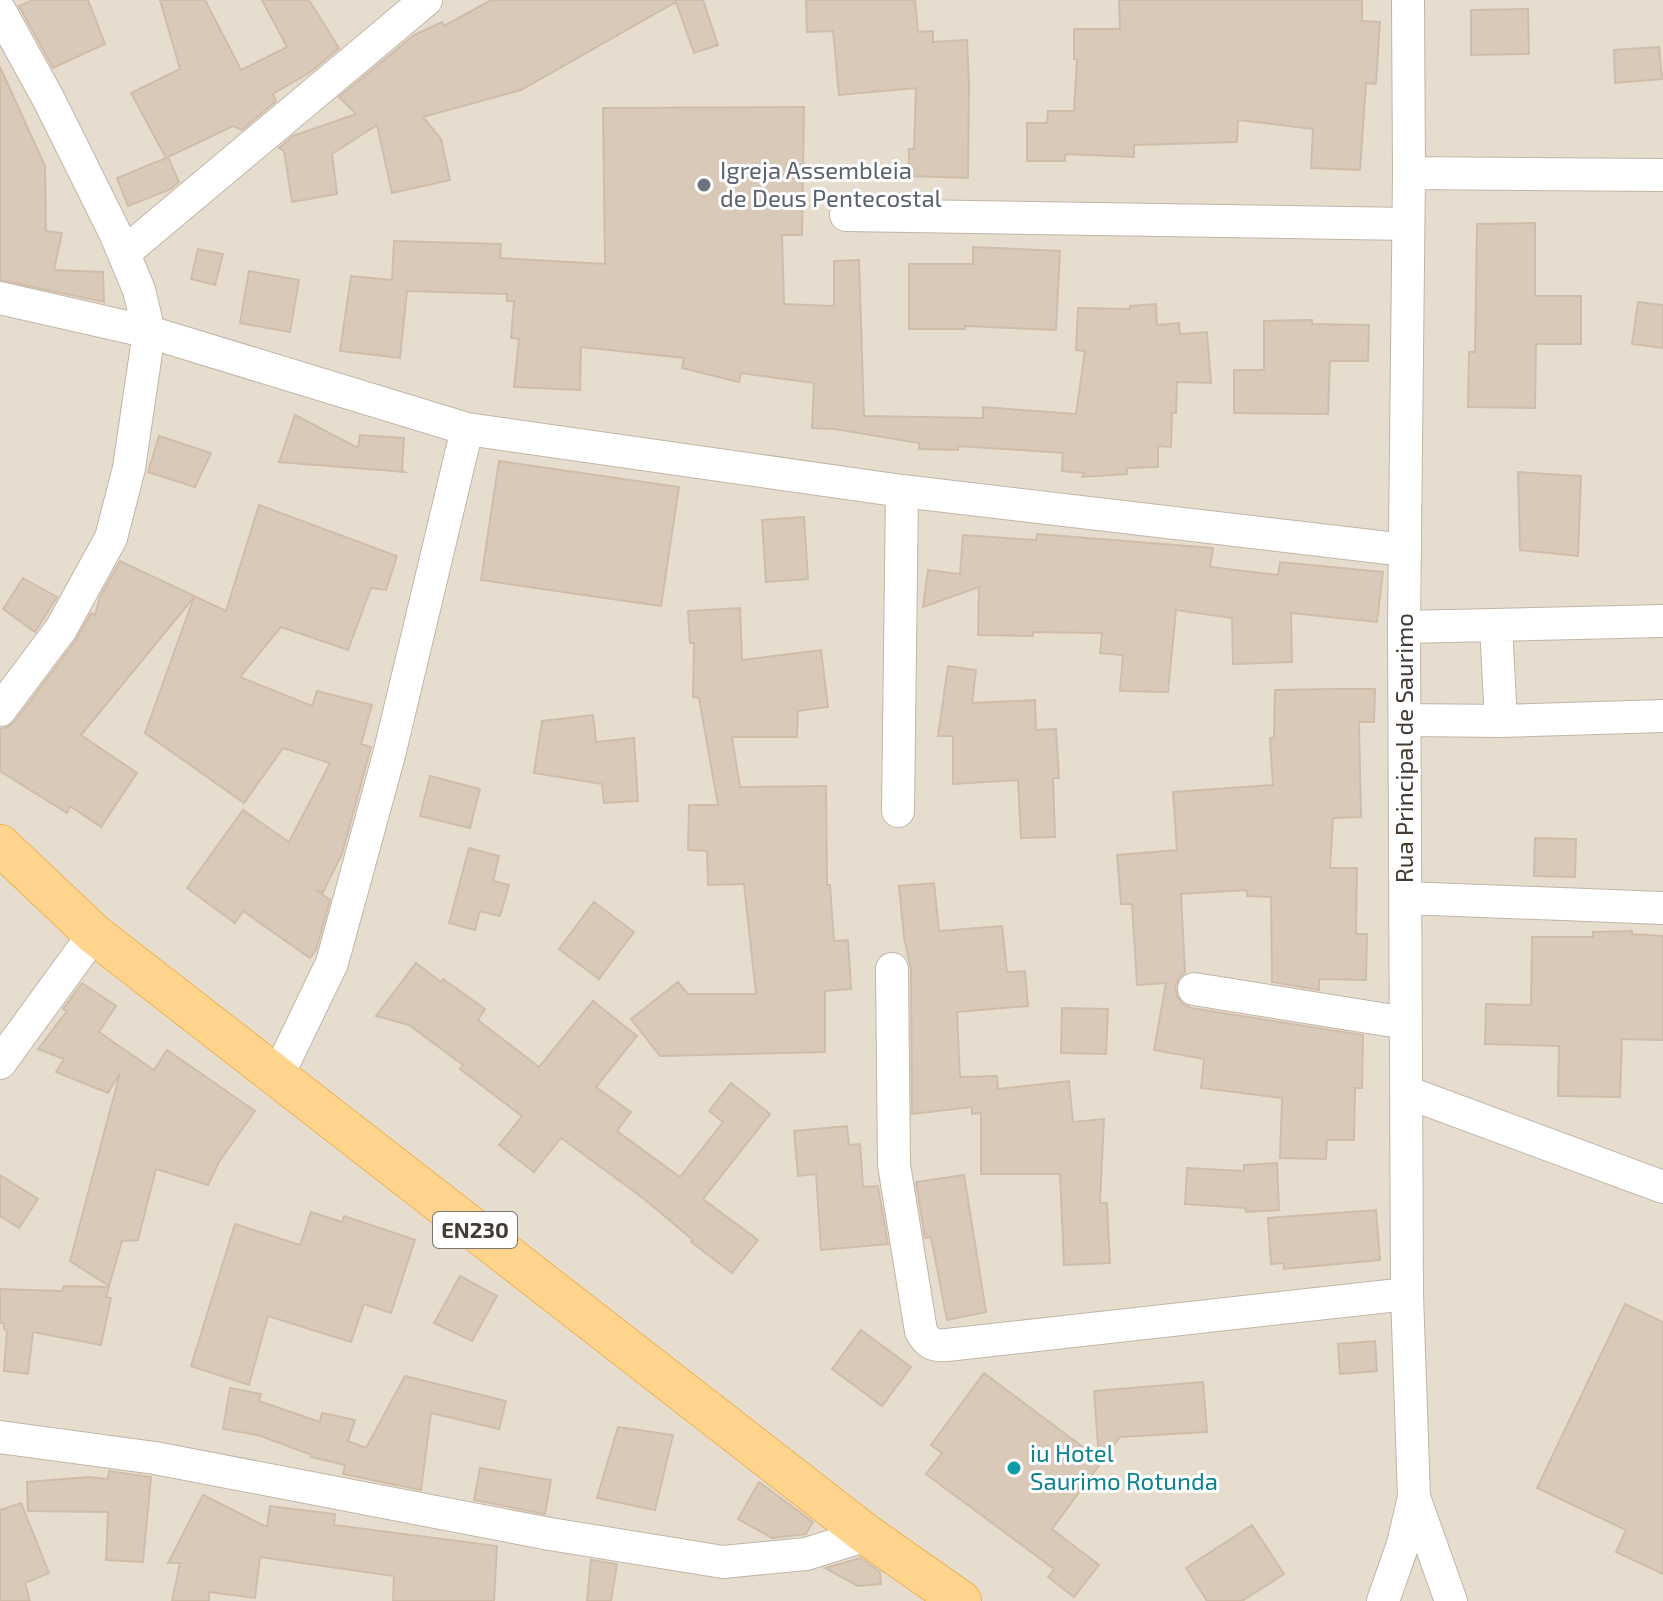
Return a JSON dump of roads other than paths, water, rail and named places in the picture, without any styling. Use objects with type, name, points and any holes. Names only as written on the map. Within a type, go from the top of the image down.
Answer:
[{"type":"main road","name":"EN230","points":[[0,845],[94,934],[867,1535],[961,1601]]},
{"type":"street","points":[[124,253],[426,0]]},
{"type":"street","name":"Rua Principal de Saurimo","points":[[1408,0],[1404,627],[1407,1294],[1414,1497]]},
{"type":"street","points":[[0,11],[48,98],[124,253],[139,290],[149,332],[129,468],[111,538],[61,629],[0,710]]},
{"type":"street","points":[[1409,173],[1663,175]]},
{"type":"street","points":[[846,215],[1408,224]]},
{"type":"street","points":[[0,298],[149,332],[467,429],[902,491],[1405,550]]},
{"type":"street","points":[[277,1077],[332,963],[389,755],[467,429]]},
{"type":"street","points":[[898,811],[902,491]]},
{"type":"street","points":[[1404,627],[1663,621]]},
{"type":"street","points":[[1496,626],[1501,721]]},
{"type":"street","points":[[1405,720],[1501,721],[1663,716]]},
{"type":"street","points":[[1406,898],[1663,908]]},
{"type":"street","points":[[0,1063],[94,934]]},
{"type":"street","points":[[892,969],[894,1165],[921,1331],[927,1342],[934,1346],[947,1345],[1407,1294]]},
{"type":"street","points":[[1194,989],[1406,1023]]},
{"type":"street","points":[[1406,1092],[1663,1187]]},
{"type":"street","points":[[0,1437],[155,1458],[550,1534],[723,1562],[806,1554],[867,1535]]},
{"type":"street","points":[[1383,1601],[1403,1544],[1414,1497]]},
{"type":"street","points":[[1414,1497],[1451,1601]]},
{"type":"place","name":"Igreja Assembleia de Deus Pentecostal","points":[[704,185]]},
{"type":"place","name":"iu Hotel Saurimo Rotunda","points":[[1014,1468]]}]
